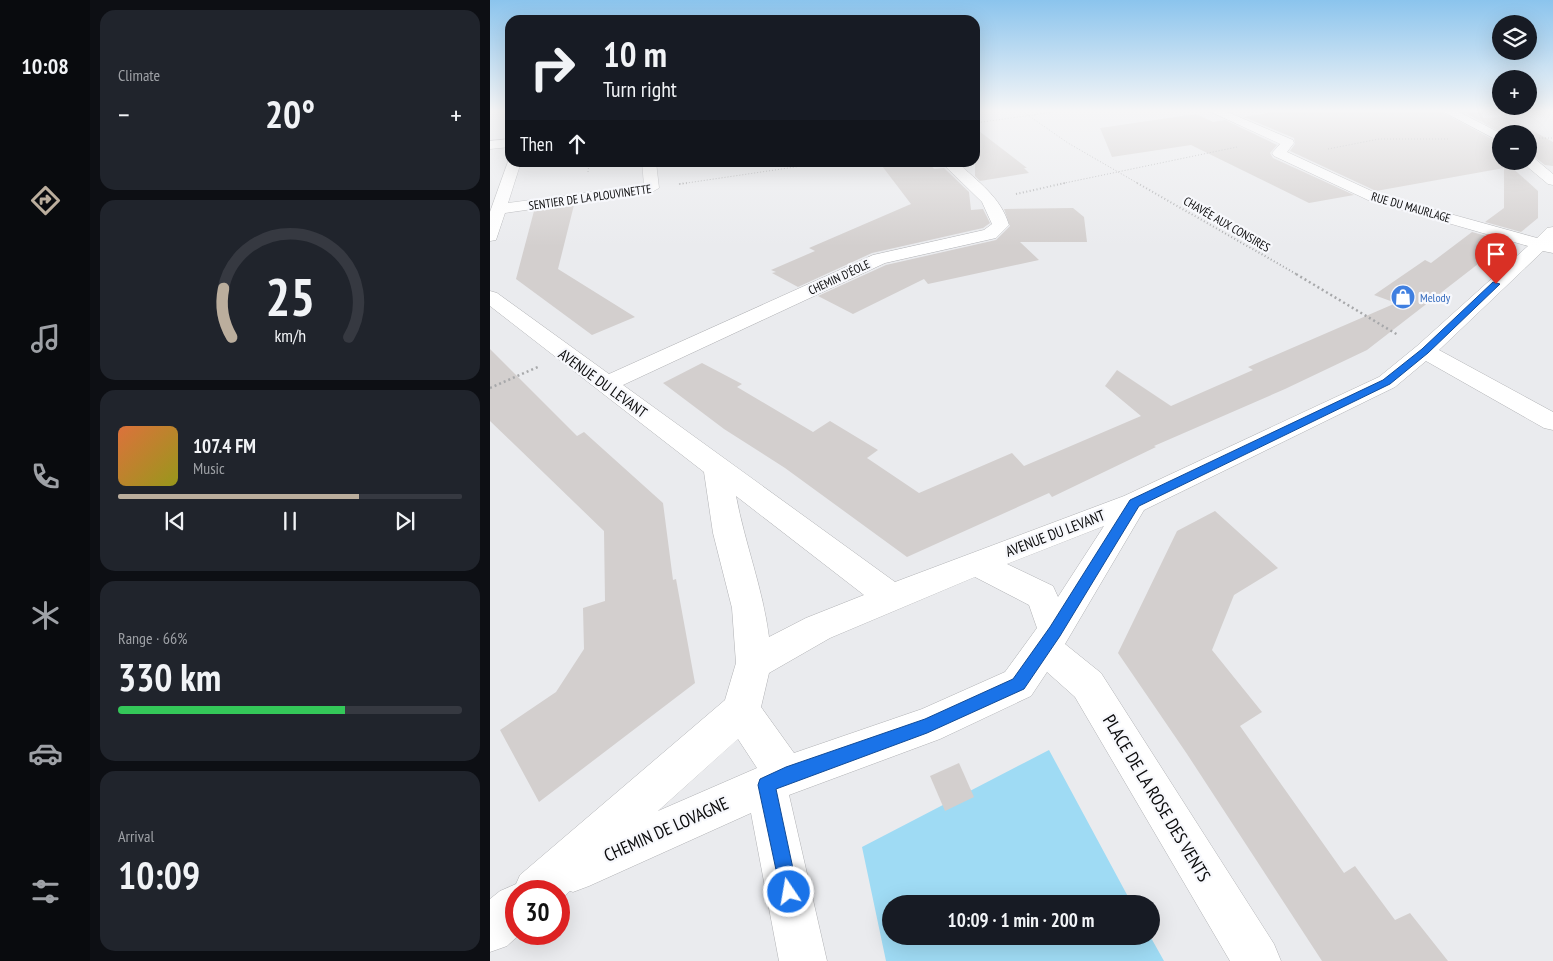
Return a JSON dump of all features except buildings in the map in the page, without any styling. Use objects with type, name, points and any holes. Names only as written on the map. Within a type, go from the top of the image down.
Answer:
[{"type":"street","name":"RUE DU MAURLAGE","points":[[1286,156],[1373,197],[1548,241]]},
{"type":"street","points":[[490,236],[512,167]]},
{"type":"street","points":[[650,167],[652,188]]},
{"type":"street","name":"CHEMIN D'ÉOLE","points":[[606,384],[879,259],[990,234],[1001,225],[1000,215],[988,200],[953,167]]},
{"type":"street","points":[[1537,168],[1553,181]]},
{"type":"street","name":"SENTIER DE LA PLOUVINETTE","points":[[499,209],[652,188]]},
{"type":"street","name":"AVENUE DU LEVANT","points":[[754,663],[818,628],[891,597],[1134,503],[1387,382],[1425,351],[1548,241]]},
{"type":"street","name":"AVENUE DU LEVANT","points":[[490,297],[891,597]]},
{"type":"street","points":[[1425,351],[1553,422]]},
{"type":"street","points":[[717,467],[728,533],[749,608],[754,663],[741,711],[776,780],[803,961]]},
{"type":"street","name":"AVENUE DU LEVANT","points":[[776,780],[927,726],[1018,684],[1049,639],[1134,503]]},
{"type":"street","points":[[976,563],[1042,596],[1049,639]]},
{"type":"street","name":"PLACE DE LA ROSE DES VENTS","points":[[1049,639],[1088,685],[1257,961]]},
{"type":"street","name":"CHEMIN DE LOVAGNE","points":[[549,880],[741,711]]},
{"type":"street","name":"CHEMIN DE LOVAGNE","points":[[561,880],[671,825],[776,780]]},
{"type":"street","name":"CHEMIN DE LOVAGNE","points":[[490,929],[505,917]]},
{"type":"path","name":"CHAVÉE AUX CONSIRES","points":[[1090,156],[1303,278],[1425,351]]},
{"type":"path","points":[[988,200],[1190,156]]},
{"type":"path","name":"SENTIER DE LA PLOUVINETTE","points":[[652,188],[795,167]]},
{"type":"path","points":[[490,388],[566,355]]},
{"type":"water","points":[[1049,750],[1127,895],[882,895],[882,942],[862,847]]},
{"type":"water","points":[[883,945],[1155,945],[1164,961],[886,961]]},
{"type":"place","name":"Melody","points":[[1403,297]]},
{"type":"route","points":[[789,892],[766,785],[786,776],[927,726],[1018,684],[1055,631],[1134,503],[1387,382],[1425,351],[1496,284]]}]
